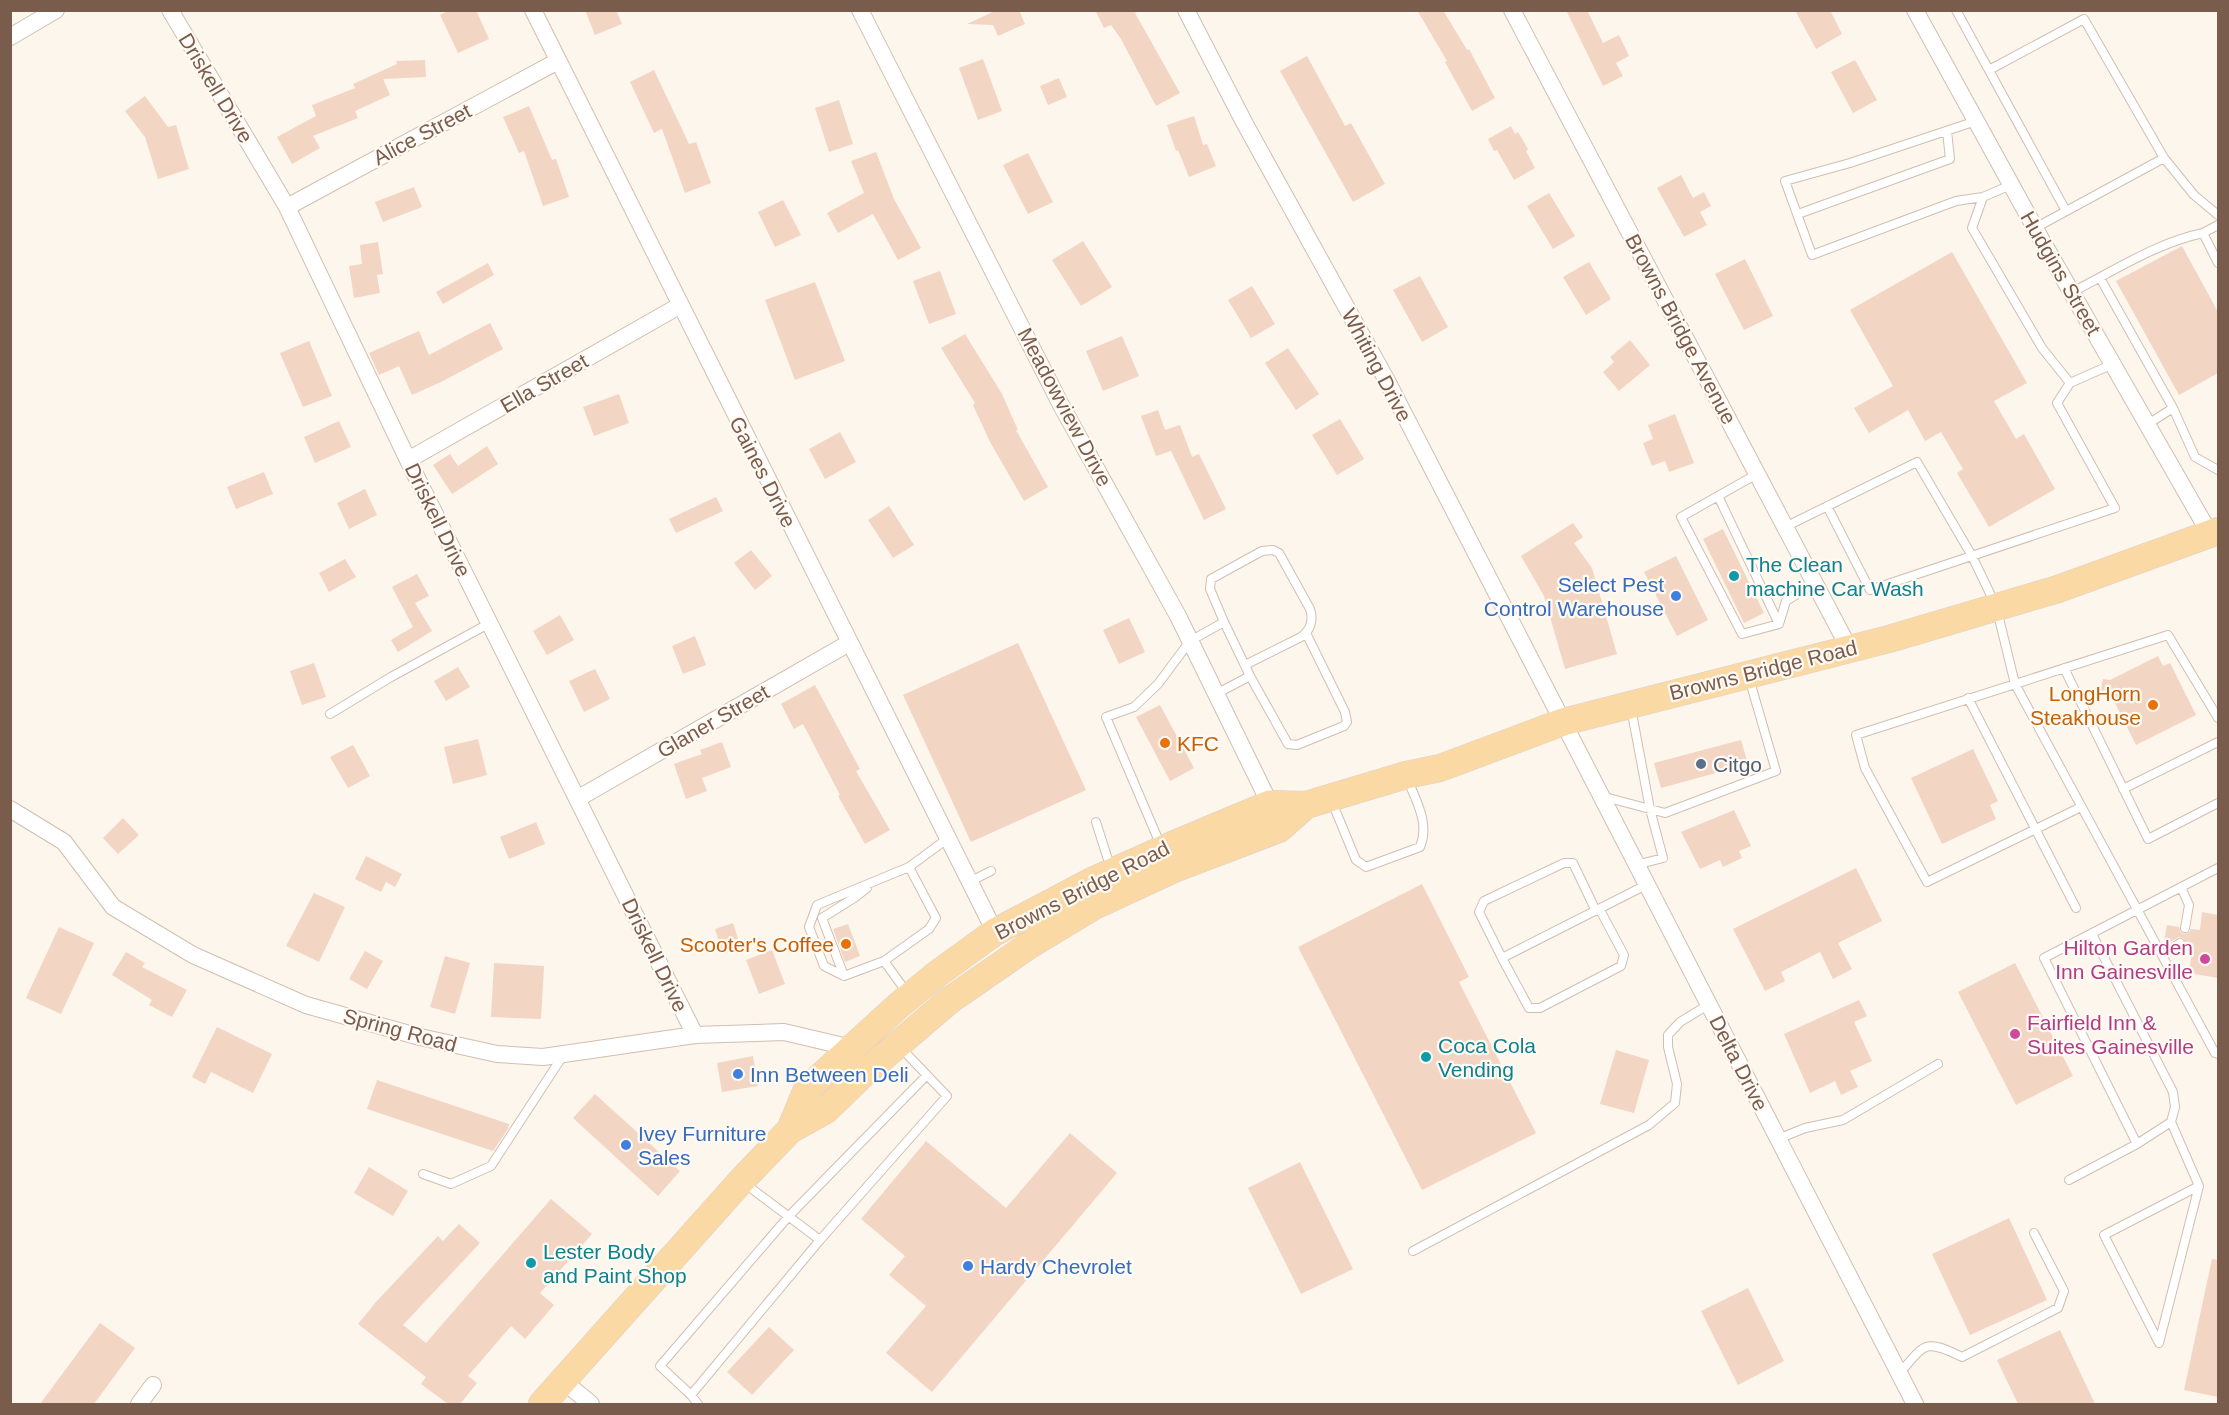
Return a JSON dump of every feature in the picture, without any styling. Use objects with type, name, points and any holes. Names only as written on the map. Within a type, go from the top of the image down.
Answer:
[{"type":"main road","name":"Browns Bridge Road","points":[[790,1130],[807,1089],[910,996],[995,933],[1112,872],[1269,804],[1318,802],[1406,775],[1440,768],[1563,722],[1747,673],[1889,639],[2058,589],[2214,532]]},
{"type":"main road","name":"Browns Bridge Road","points":[[542,1404],[741,1181],[790,1130],[826,1110],[862,1075],[960,993],[1028,946],[1094,906],[1173,869],[1279,830],[1318,802]]},
{"type":"street","points":[[10,37],[56,10]]},
{"type":"street","name":"Driskell Drive","points":[[170,10],[287,207],[408,460],[695,1035]]},
{"type":"street","name":"Gaines Drive","points":[[533,10],[679,306],[995,933]]},
{"type":"street","name":"Meadowview Drive","points":[[860,10],[1061,405],[1191,641],[1269,804]]},
{"type":"street","name":"Whiting Drive","points":[[1186,10],[1245,124],[1386,379],[1563,722]]},
{"type":"street","name":"Browns Bridge Avenue","points":[[1512,10],[1849,648]]},
{"type":"street","name":"Hudgins Street","points":[[1916,10],[2035,228],[2148,424],[2214,532]]},
{"type":"street","name":"Alice Street","points":[[287,207],[558,61]]},
{"type":"street","name":"Ella Street","points":[[408,460],[679,306]]},
{"type":"street","name":"Glaner Street","points":[[578,799],[849,643]]},
{"type":"street","name":"Delta Drive","points":[[1563,722],[1915,1404]]},
{"type":"street","name":"Spring Road","points":[[10,808],[64,842],[113,907],[193,955],[306,1005],[420,1037],[497,1054],[543,1057],[695,1035],[784,1032],[852,1048]]},
{"type":"street","points":[[562,1380],[591,1404]]},
{"type":"street","points":[[139,1404],[153,1385]]},
{"type":"lane","points":[[1956,10],[2066,211]]},
{"type":"lane","points":[[1989,70],[2084,20],[2164,159],[2194,195],[2218,215]]},
{"type":"lane","points":[[1976,121],[1785,182],[1812,255],[1956,201],[1983,197],[2011,185]]},
{"type":"lane","points":[[1798,214],[1950,159],[1947,131]]},
{"type":"lane","points":[[2035,228],[2164,159]]},
{"type":"lane","points":[[1983,197],[1971,228],[2042,348],[2070,383]]},
{"type":"lane","points":[[2072,292],[2160,247],[2203,233],[2218,225]]},
{"type":"lane","points":[[2203,233],[2218,262]]},
{"type":"lane","points":[[2100,278],[2173,408],[2194,456],[2218,470]]},
{"type":"lane","points":[[1827,506],[1870,590],[2115,508],[2057,403],[2070,383],[2113,364]]},
{"type":"lane","points":[[2148,424],[2173,408]]},
{"type":"lane","points":[[1785,527],[1917,462],[1972,555],[1996,606],[2015,684],[2215,1053],[2218,1054]]},
{"type":"lane","points":[[1757,474],[1681,517],[1742,634],[1779,624]]},
{"type":"lane","points":[[1718,496],[1779,624]]},
{"type":"lane","points":[[1245,665],[1306,633],[1311,622],[1310,609],[1284,560],[1273,550],[1262,551],[1212,579],[1210,589],[1250,676],[1288,744],[1297,745],[1340,729],[1347,722],[1345,712],[1306,633]]},
{"type":"lane","points":[[1779,624],[1786,601],[1815,583]]},
{"type":"lane","points":[[1162,850],[1106,717],[1134,707],[1158,684],[1191,641],[1224,622]]},
{"type":"lane","points":[[330,714],[391,677],[490,623]]},
{"type":"lane","points":[[2081,807],[1927,882],[1865,768],[1856,735],[2168,635],[2218,718]]},
{"type":"lane","points":[[2064,668],[2148,839],[2218,803]]},
{"type":"lane","points":[[1601,796],[1665,813],[1776,771],[1747,673]]},
{"type":"lane","points":[[1216,694],[1250,676]]},
{"type":"lane","points":[[1968,698],[2076,908]]},
{"type":"lane","points":[[1631,704],[1650,809],[1663,858],[1636,865]]},
{"type":"lane","points":[[2123,789],[2218,742]]},
{"type":"lane","points":[[1318,802],[1356,860],[1366,867],[1420,847],[1425,835],[1424,821],[1406,775]]},
{"type":"lane","points":[[1096,822],[1112,872]]},
{"type":"lane","points":[[909,867],[936,918],[929,929],[884,961],[844,976],[824,966],[809,927],[818,905],[909,867],[947,839]]},
{"type":"lane","points":[[1564,862],[1573,863],[1624,955],[1622,966],[1540,1008],[1529,1008],[1502,958],[1479,912],[1484,902],[1564,862]]},
{"type":"lane","points":[[2138,1144],[2044,958],[2218,868]]},
{"type":"lane","points":[[969,882],[991,871]]},
{"type":"lane","points":[[844,976],[822,918],[874,882]]},
{"type":"lane","points":[[1502,958],[1647,885]]},
{"type":"lane","points":[[2181,887],[2189,905],[2185,928]]},
{"type":"lane","points":[[2092,934],[2173,1092],[2175,1107],[2171,1122],[2199,1186],[2159,1343],[2104,1235],[2199,1186]]},
{"type":"lane","points":[[2162,955],[2180,943]]},
{"type":"lane","points":[[884,961],[910,996]]},
{"type":"lane","points":[[1413,1251],[1649,1125],[1675,1103],[1677,1084],[1668,1047],[1668,1035],[1680,1022],[1708,1005]]},
{"type":"lane","points":[[691,1395],[820,1240],[947,1096],[898,1044]]},
{"type":"lane","points":[[423,1174],[451,1184],[491,1166],[564,1054]]},
{"type":"lane","points":[[1778,1139],[1805,1128],[1843,1120],[1938,1064]]},
{"type":"lane","points":[[699,1404],[660,1366],[788,1217],[927,1075]]},
{"type":"lane","points":[[2069,1180],[2138,1144],[2171,1122]]},
{"type":"lane","points":[[741,1181],[820,1240]]},
{"type":"lane","points":[[1899,1374],[1922,1347],[1938,1345],[1962,1356],[2058,1308],[2064,1291],[2034,1233]]},
{"type":"building","points":[[450,10],[476,10],[489,39],[458,53],[440,15]]},
{"type":"building","points":[[585,10],[616,10],[622,24],[595,35]]},
{"type":"building","points":[[997,10],[1019,10],[1025,24],[998,36],[993,25],[967,24]]},
{"type":"building","points":[[1095,10],[1140,10],[1135,13],[1180,93],[1156,106],[1121,39],[1111,25],[1104,28]]},
{"type":"building","points":[[1417,10],[1443,10],[1467,50],[1469,49],[1495,98],[1472,111],[1445,62],[1447,61]]},
{"type":"building","points":[[1566,10],[1587,10],[1603,43],[1619,35],[1629,56],[1616,63],[1623,76],[1603,86]]},
{"type":"building","points":[[1795,10],[1830,10],[1842,34],[1816,49]]},
{"type":"building","points":[[1307,56],[1345,126],[1351,123],[1385,184],[1353,202],[1280,71]]},
{"type":"building","points":[[983,59],[1002,111],[978,120],[959,68]]},
{"type":"building","points":[[425,60],[426,77],[383,79],[390,95],[355,111],[358,118],[313,136],[320,148],[292,164],[277,137],[316,116],[312,105],[355,88],[353,84],[397,64],[396,61]]},
{"type":"building","points":[[1855,60],[1877,100],[1853,113],[1831,72]]},
{"type":"building","points":[[654,70],[689,144],[696,142],[711,183],[685,193],[662,129],[654,133],[630,82]]},
{"type":"building","points":[[1059,78],[1067,97],[1048,105],[1040,86]]},
{"type":"building","points":[[145,96],[168,127],[176,125],[189,169],[158,179],[145,137],[125,111]]},
{"type":"building","points":[[839,100],[853,144],[829,152],[815,108]]},
{"type":"building","points":[[529,106],[552,160],[556,159],[569,197],[543,206],[524,151],[519,153],[503,117]]},
{"type":"building","points":[[1194,116],[1203,145],[1207,144],[1216,166],[1189,177],[1178,150],[1176,151],[1167,125]]},
{"type":"building","points":[[1511,126],[1515,134],[1518,132],[1528,149],[1526,151],[1535,168],[1514,180],[1488,139]]},
{"type":"building","points":[[876,152],[894,199],[921,248],[898,260],[873,214],[838,233],[827,213],[864,193],[851,161]]},
{"type":"building","points":[[1028,153],[1053,202],[1028,214],[1003,165]]},
{"type":"building","points":[[1681,175],[1693,198],[1704,192],[1711,206],[1700,212],[1707,225],[1684,237],[1657,188]]},
{"type":"building","points":[[414,187],[422,207],[383,222],[375,202]]},
{"type":"building","points":[[1549,193],[1575,236],[1553,249],[1527,206]]},
{"type":"building","points":[[783,200],[801,235],[775,247],[758,212]]},
{"type":"building","points":[[1083,241],[1112,287],[1081,306],[1052,260]]},
{"type":"building","points":[[378,242],[383,274],[377,275],[380,293],[354,298],[349,266],[362,264],[360,245]]},
{"type":"building","points":[[2182,246],[2218,312],[2218,373],[2179,395],[2116,281]]},
{"type":"building","points":[[1952,252],[2027,383],[1994,401],[2016,439],[2024,434],[2055,489],[1989,527],[1957,473],[1963,469],[1941,432],[1925,441],[1908,410],[1869,433],[1854,408],[1893,386],[1850,310]]},
{"type":"building","points":[[1745,259],[1773,316],[1744,330],[1715,274]]},
{"type":"building","points":[[1589,262],[1611,299],[1586,315],[1563,277]]},
{"type":"building","points":[[488,263],[494,275],[443,304],[436,292]]},
{"type":"building","points":[[940,271],[956,314],[929,324],[913,281]]},
{"type":"building","points":[[1420,276],[1448,327],[1422,342],[1393,290]]},
{"type":"building","points":[[815,282],[845,361],[795,380],[765,300]]},
{"type":"building","points":[[1252,286],[1275,324],[1251,338],[1228,300]]},
{"type":"building","points":[[490,323],[503,349],[412,395],[399,366],[379,375],[369,353],[419,331],[429,355]]},
{"type":"building","points":[[965,334],[1002,394],[1018,430],[1016,430],[1048,487],[1024,501],[990,442],[973,405],[975,403],[941,348]]},
{"type":"building","points":[[1122,336],[1139,376],[1103,391],[1086,351]]},
{"type":"building","points":[[1630,340],[1650,365],[1619,391],[1603,372],[1614,362],[1610,357]]},
{"type":"building","points":[[309,341],[332,396],[303,407],[280,353]]},
{"type":"building","points":[[1288,348],[1319,394],[1296,410],[1265,363]]},
{"type":"building","points":[[619,394],[629,423],[594,436],[583,407]]},
{"type":"building","points":[[1158,410],[1165,430],[1180,425],[1192,457],[1199,454],[1226,509],[1204,520],[1171,451],[1156,456],[1141,416]]},
{"type":"building","points":[[1675,414],[1694,463],[1669,472],[1665,461],[1652,466],[1643,443],[1653,439],[1648,425]]},
{"type":"building","points":[[1340,419],[1364,459],[1337,475],[1312,435]]},
{"type":"building","points":[[339,421],[351,447],[315,463],[304,437]]},
{"type":"building","points":[[840,432],[856,462],[825,479],[809,449]]},
{"type":"building","points":[[487,446],[498,464],[452,494],[433,465],[450,454],[458,466]]},
{"type":"building","points":[[264,472],[273,494],[236,509],[227,487]]},
{"type":"building","points":[[365,489],[377,515],[349,529],[337,503]]},
{"type":"building","points":[[716,497],[723,511],[676,533],[669,519]]},
{"type":"building","points":[[889,506],[914,545],[893,558],[868,520]]},
{"type":"building","points":[[1573,523],[1583,537],[1574,543],[1592,568],[1617,654],[1565,669],[1544,596],[1521,556]]},
{"type":"building","name":"The Clean machine Car Wash","points":[[1723,529],[1764,613],[1744,623],[1703,539]]},
{"type":"building","points":[[751,550],[772,576],[755,590],[734,563]]},
{"type":"building","name":"Select Pest Control Warehouse","points":[[1676,556],[1708,620],[1677,636],[1644,572]]},
{"type":"building","points":[[345,559],[356,577],[329,592],[319,573]]},
{"type":"building","points":[[417,574],[429,596],[415,603],[432,631],[398,652],[391,640],[413,627],[392,587]]},
{"type":"building","points":[[560,615],[574,640],[547,655],[533,631]]},
{"type":"building","points":[[1129,618],[1145,652],[1119,664],[1103,630]]},
{"type":"building","points":[[695,636],[706,665],[683,674],[672,646]]},
{"type":"building","points":[[1018,643],[1086,790],[971,842],[903,695]]},
{"type":"building","name":"LongHorn Steakhouse","points":[[2158,656],[2163,666],[2170,663],[2196,715],[2136,745],[2111,695],[2100,692],[2103,679],[2110,680]]},
{"type":"building","points":[[314,663],[326,697],[302,705],[290,671]]},
{"type":"building","points":[[458,667],[470,687],[446,701],[434,681]]},
{"type":"building","points":[[595,669],[610,699],[584,712],[569,681]]},
{"type":"building","points":[[815,685],[860,769],[856,771],[890,830],[865,844],[838,796],[840,795],[803,724],[794,729],[781,704]]},
{"type":"building","name":"KFC","points":[[1160,705],[1194,768],[1170,781],[1136,717]]},
{"type":"building","points":[[478,739],[487,775],[453,784],[444,747]]},
{"type":"building","name":"Citgo","points":[[1741,740],[1748,764],[1661,788],[1654,763]]},
{"type":"building","points":[[722,742],[731,767],[702,778],[707,791],[686,799],[674,764],[702,754],[700,750]]},
{"type":"building","points":[[353,745],[370,776],[348,788],[330,757]]},
{"type":"building","points":[[1973,749],[1998,801],[1990,805],[1996,819],[1942,844],[1911,778]]},
{"type":"building","points":[[1734,810],[1751,846],[1739,851],[1742,858],[1723,867],[1720,860],[1700,869],[1681,832]]},
{"type":"building","points":[[123,818],[139,835],[118,854],[103,838]]},
{"type":"building","points":[[536,822],[545,844],[509,859],[500,837]]},
{"type":"building","points":[[366,856],[402,874],[395,887],[386,882],[381,892],[355,879]]},
{"type":"building","points":[[1856,868],[1882,921],[1838,943],[1852,969],[1833,979],[1820,952],[1781,972],[1785,981],[1765,991],[1733,929]]},
{"type":"building","name":"Coca Cola Vending","points":[[1422,884],[1469,977],[1459,982],[1536,1133],[1422,1190],[1298,947]]},
{"type":"building","points":[[314,893],[345,907],[319,962],[286,946]]},
{"type":"building","name":"Hilton Garden Inn Gainesville","points":[[2202,912],[2218,915],[2218,978],[2189,973],[2193,945],[2186,944],[2183,938],[2179,937],[2170,942],[2164,941],[2167,925],[2179,927],[2184,934],[2191,929],[2200,930]]},
{"type":"building","points":[[733,923],[741,948],[723,954],[715,929]]},
{"type":"building","points":[[848,924],[860,956],[845,962],[833,929]]},
{"type":"building","points":[[59,927],[94,943],[61,1014],[26,998]]},
{"type":"building","points":[[772,950],[785,984],[759,994],[746,960]]},
{"type":"building","points":[[365,951],[383,961],[367,989],[349,979]]},
{"type":"building","points":[[126,952],[145,963],[142,967],[187,990],[172,1017],[149,1005],[152,1000],[112,975]]},
{"type":"building","points":[[445,956],[470,963],[455,1014],[430,1007]]},
{"type":"building","points":[[494,963],[544,966],[541,1019],[491,1017]]},
{"type":"building","name":"Fairfield Inn & Suites Gainesville","points":[[2015,963],[2073,1076],[2016,1105],[1958,992]]},
{"type":"building","points":[[1859,1000],[1867,1016],[1854,1022],[1872,1061],[1850,1071],[1858,1087],[1841,1095],[1835,1081],[1810,1093],[1784,1034]]},
{"type":"building","points":[[217,1027],[272,1054],[253,1093],[211,1072],[205,1084],[192,1077]]},
{"type":"building","points":[[1616,1050],[1649,1060],[1634,1113],[1600,1104]]},
{"type":"building","name":"Inn Between Deli","points":[[753,1056],[758,1086],[722,1092],[717,1063]]},
{"type":"building","points":[[377,1080],[509,1124],[508,1129],[493,1151],[367,1109]]},
{"type":"building","name":"Ivey Furniture Sales","points":[[595,1094],[680,1171],[658,1196],[573,1118]]},
{"type":"building","name":"Hardy Chevrolet","points":[[1070,1133],[1117,1173],[932,1392],[886,1353],[926,1306],[889,1275],[905,1256],[861,1219],[926,1141],[1006,1208]]},
{"type":"building","points":[[1300,1162],[1353,1269],[1301,1294],[1248,1188]]},
{"type":"building","points":[[369,1167],[408,1191],[393,1216],[354,1193]]},
{"type":"building","points":[[551,1199],[592,1234],[540,1293],[554,1305],[525,1339],[511,1326],[468,1376],[477,1383],[460,1404],[448,1404],[421,1384],[426,1377],[358,1324],[438,1236],[443,1241],[459,1224],[480,1243],[403,1325],[426,1343]]},
{"type":"building","points":[[2009,1218],[2047,1300],[1970,1335],[1932,1254]]},
{"type":"building","points":[[2212,1259],[2218,1260],[2218,1397],[2184,1390]]},
{"type":"building","points":[[1748,1288],[1784,1361],[1738,1385],[1701,1311]]},
{"type":"building","points":[[100,1323],[135,1348],[94,1404],[40,1404]]},
{"type":"building","points":[[769,1327],[794,1350],[752,1395],[727,1372]]},
{"type":"building","points":[[2060,1330],[2095,1404],[2018,1404],[1997,1360]]},
{"type":"place","name":"The Clean machine Car Wash","points":[[1734,576]]},
{"type":"place","name":"Select Pest Control Warehouse","points":[[1676,596]]},
{"type":"place","name":"LongHorn Steakhouse","points":[[2153,705]]},
{"type":"place","name":"KFC","points":[[1165,743]]},
{"type":"place","name":"Citgo","points":[[1701,764]]},
{"type":"place","name":"Scooter's Coffee","points":[[846,944]]},
{"type":"place","name":"Hilton Garden Inn Gainesville","points":[[2205,959]]},
{"type":"place","name":"Fairfield Inn & Suites Gainesville","points":[[2015,1034]]},
{"type":"place","name":"Coca Cola Vending","points":[[1426,1057]]},
{"type":"place","name":"Inn Between Deli","points":[[738,1074]]},
{"type":"place","name":"Ivey Furniture Sales","points":[[626,1145]]},
{"type":"place","name":"Lester Body and Paint Shop","points":[[531,1263]]},
{"type":"place","name":"Hardy Chevrolet","points":[[968,1266]]}]
